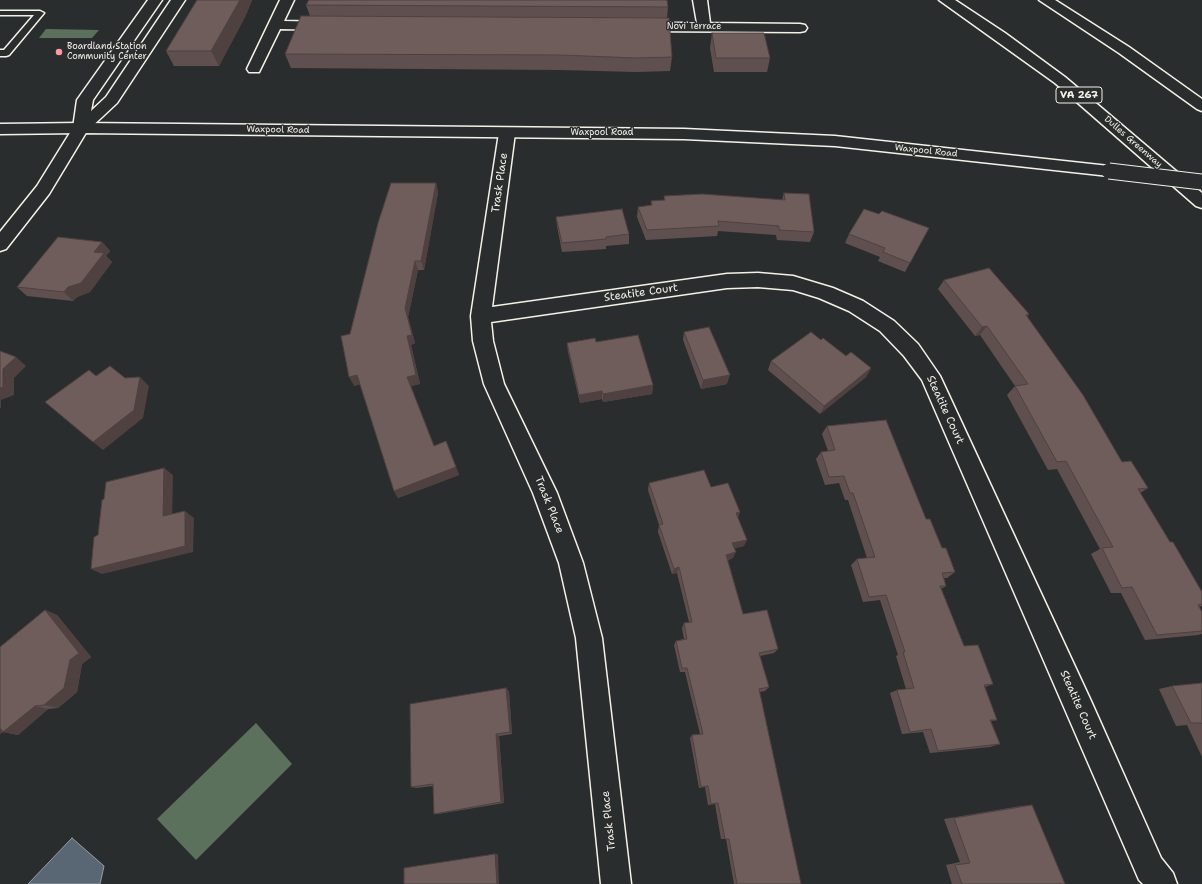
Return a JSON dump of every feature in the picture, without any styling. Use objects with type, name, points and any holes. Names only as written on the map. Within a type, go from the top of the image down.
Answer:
[{"type":"main road","points":[[80,128],[86,100],[155,0]]},
{"type":"main road","points":[[0,245],[43,190],[80,128],[112,100],[178,0]]},
{"type":"main road","points":[[254,69],[276,26],[287,0]]},
{"type":"main road","points":[[700,0],[704,27]]},
{"type":"main road","name":"Dulles Greenway","points":[[946,0],[1000,36],[1060,80],[1202,202]]},
{"type":"main road","points":[[1046,0],[1124,50],[1202,106]]},
{"type":"main road","points":[[276,26],[339,26]]},
{"type":"main road","name":"Novi Terrace","points":[[625,27],[800,28]]},
{"type":"main road","name":"Waxpool Road","points":[[0,129],[80,128],[684,134],[835,141],[1202,182]]},
{"type":"main road","name":"Trask Place","points":[[507,133],[481,316],[483,341],[494,384],[545,493],[573,570],[589,638],[616,884]]},
{"type":"main road","name":"Steatite Court","points":[[481,316],[727,281],[758,280],[793,283],[826,293],[856,306],[887,326],[911,350],[930,376],[1078,704],[1150,869],[1162,884]]},
{"type":"lane","points":[[0,13],[40,13],[6,54],[0,54]]},
{"type":"green space","points":[[46,29],[99,30],[92,38],[39,38]]},
{"type":"green space","points":[[256,723],[292,764],[196,860],[157,819]]},
{"type":"water","points":[[72,838],[104,866],[100,884],[28,884]]},
{"type":"building","points":[[197,0],[240,0],[211,51],[166,51]]},
{"type":"building","points":[[309,0],[667,0],[668,7],[306,5]]},
{"type":"building","points":[[301,16],[669,18],[672,57],[637,58],[560,55],[285,54]]},
{"type":"building","points":[[712,33],[764,33],[770,58],[716,58]]},
{"type":"building","points":[[391,183],[436,183],[421,261],[415,261],[405,308],[412,335],[407,336],[416,375],[407,377],[434,446],[446,441],[456,467],[394,491],[357,375],[349,377],[341,336],[350,334],[378,223]]},
{"type":"building","points":[[784,193],[809,194],[814,232],[779,230],[779,226],[718,221],[719,226],[647,230],[638,207],[652,205],[651,201],[665,200],[664,196],[702,194],[785,200]]},
{"type":"building","points":[[622,209],[629,234],[606,237],[606,239],[562,243],[556,217]]},
{"type":"building","points":[[864,209],[879,214],[882,211],[929,228],[910,263],[883,252],[885,248],[849,234]]},
{"type":"building","points":[[58,237],[102,242],[94,252],[104,253],[81,283],[68,287],[64,292],[17,287]]},
{"type":"building","points":[[989,268],[1029,314],[1026,315],[1083,395],[1122,462],[1131,461],[1148,488],[1138,489],[1170,542],[1173,542],[1202,592],[1202,604],[1198,605],[1202,612],[1202,631],[1157,635],[1132,587],[1122,588],[1102,548],[1113,547],[1066,461],[1057,462],[1015,386],[1028,384],[987,326],[982,327],[944,280]]},
{"type":"building","points":[[709,327],[730,375],[703,380],[684,332]]},
{"type":"building","points":[[811,332],[821,340],[823,338],[846,356],[851,352],[871,368],[824,406],[771,361]]},
{"type":"building","points":[[638,335],[653,385],[603,394],[602,391],[579,395],[567,343],[595,338],[596,342]]},
{"type":"building","points":[[0,351],[16,357],[3,369],[3,387],[0,388]]},
{"type":"building","points":[[110,366],[125,378],[140,377],[134,410],[93,442],[45,402],[89,370],[96,376]]},
{"type":"building","points":[[886,420],[926,519],[930,519],[942,548],[946,548],[955,572],[942,573],[946,586],[940,586],[964,646],[978,645],[993,684],[984,685],[997,720],[990,720],[1000,744],[938,751],[931,729],[910,732],[897,690],[914,688],[903,652],[905,652],[886,595],[869,597],[857,559],[875,557],[853,493],[850,493],[844,476],[829,477],[821,452],[835,450],[827,426]]},
{"type":"building","points":[[164,468],[163,516],[185,511],[185,546],[91,569],[94,537],[98,535],[102,500],[104,499],[106,482]]},
{"type":"building","points":[[704,470],[711,487],[728,483],[740,512],[736,513],[747,540],[732,543],[736,552],[726,555],[743,614],[767,610],[778,649],[759,653],[769,687],[759,689],[801,884],[737,884],[729,839],[725,839],[718,803],[711,804],[708,786],[701,787],[692,735],[703,734],[687,668],[682,668],[676,641],[687,639],[684,623],[692,622],[679,567],[674,569],[659,525],[663,524],[649,483]]},
{"type":"building","points":[[45,610],[79,653],[70,660],[64,688],[44,705],[35,706],[3,732],[0,728],[0,647]]},
{"type":"building","points":[[1202,683],[1202,724],[1191,723],[1172,686]]},
{"type":"building","points":[[506,688],[510,732],[496,734],[501,802],[434,814],[433,784],[411,787],[410,704]]},
{"type":"building","points":[[1032,805],[1065,884],[962,884],[955,865],[970,863],[954,818]]},
{"type":"building","points":[[495,854],[497,884],[404,884],[404,868]]},
{"type":"place","name":"Boardland Station Community Center","points":[[59,52]]}]
